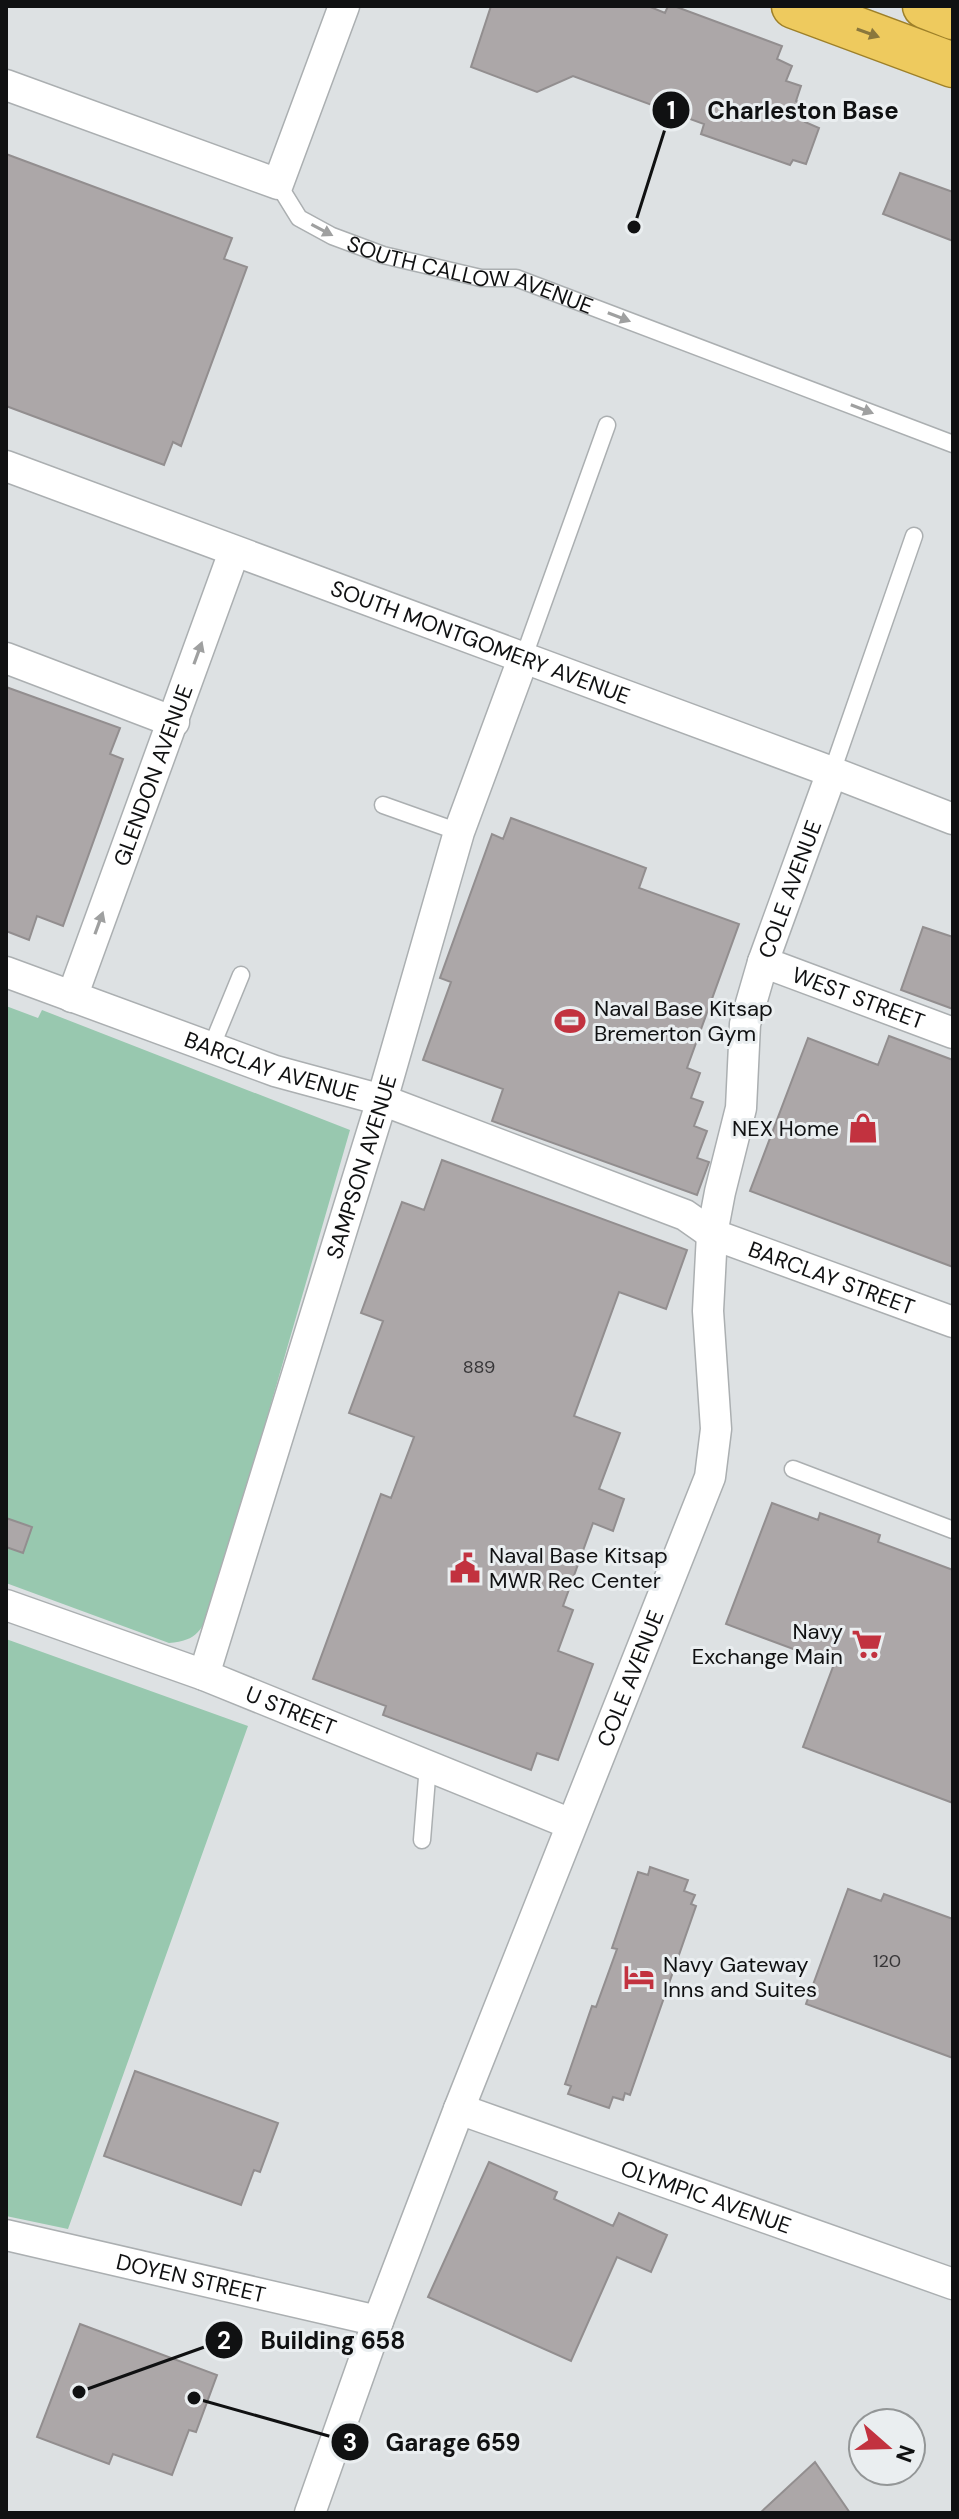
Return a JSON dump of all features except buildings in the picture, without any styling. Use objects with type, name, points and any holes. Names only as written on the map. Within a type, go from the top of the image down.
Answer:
[{"type":"highway","points":[[794,6],[953,65]]},
{"type":"highway","points":[[925,6],[953,17]]},
{"type":"street","points":[[6,85],[278,184],[344,6]]},
{"type":"street","name":"SOUTH MONTGOMERY AVENUE","points":[[6,466],[953,819]]},
{"type":"street","name":"GLENDON AVENUE","points":[[72,997],[234,552]]},
{"type":"street","points":[[6,658],[174,722]]},
{"type":"street","name":"SAMPSON AVENUE","points":[[204,1675],[382,1100],[459,832],[523,659]]},
{"type":"street","name":"COLE AVENUE","points":[[310,2513],[378,2321],[459,2109],[710,1477],[716,1429],[708,1311],[712,1234],[741,1108],[745,1024],[763,962],[832,772]]},
{"type":"street","name":"WEST STREET","points":[[763,962],[953,1033]]},
{"type":"street","name":"BARCLAY AVENUE","points":[[6,972],[275,1071],[382,1100],[685,1215],[712,1234]]},
{"type":"street","name":"BARCLAY STREET","points":[[712,1234],[953,1322]]},
{"type":"street","name":"U STREET","points":[[6,1605],[204,1675],[571,1824]]},
{"type":"street","name":"OLYMPIC AVENUE","points":[[459,2109],[953,2284]]},
{"type":"street","name":"DOYEN STREET","points":[[6,2235],[378,2321]]},
{"type":"lane","name":"SOUTH CALLOW AVENUE","points":[[278,184],[299,218],[332,236],[383,255],[481,278],[516,278],[953,444]]},
{"type":"lane","points":[[523,659],[607,425]]},
{"type":"lane","points":[[832,772],[914,536]]},
{"type":"lane","points":[[383,805],[459,832]]},
{"type":"lane","points":[[211,1048],[241,975]]},
{"type":"lane","points":[[793,1469],[953,1530]]},
{"type":"lane","points":[[422,1840],[428,1765]]},
{"type":"green space","points":[[6,1006],[38,1018],[42,1010],[350,1130],[213,1605],[198,1632],[187,1640],[169,1643],[6,1583]]},
{"type":"green space","points":[[6,1639],[248,1726],[68,2229],[6,2216]]},
{"type":"place","name":"Charleston Base","points":[[634,227]]},
{"type":"place","name":"Naval Base Kitsap Bremerton Gym","points":[[570,1021]]},
{"type":"place","name":"NEX Home","points":[[863,1128]]},
{"type":"place","name":"Naval Base Kitsap MWR Rec Center","points":[[465,1568]]},
{"type":"place","name":"Navy Exchange Main","points":[[867,1644]]},
{"type":"place","name":"Navy Gateway Inns and Suites","points":[[639,1977]]},
{"type":"place","name":"Building 658","points":[[79,2392]]},
{"type":"place","name":"Garage 659","points":[[194,2398]]}]
